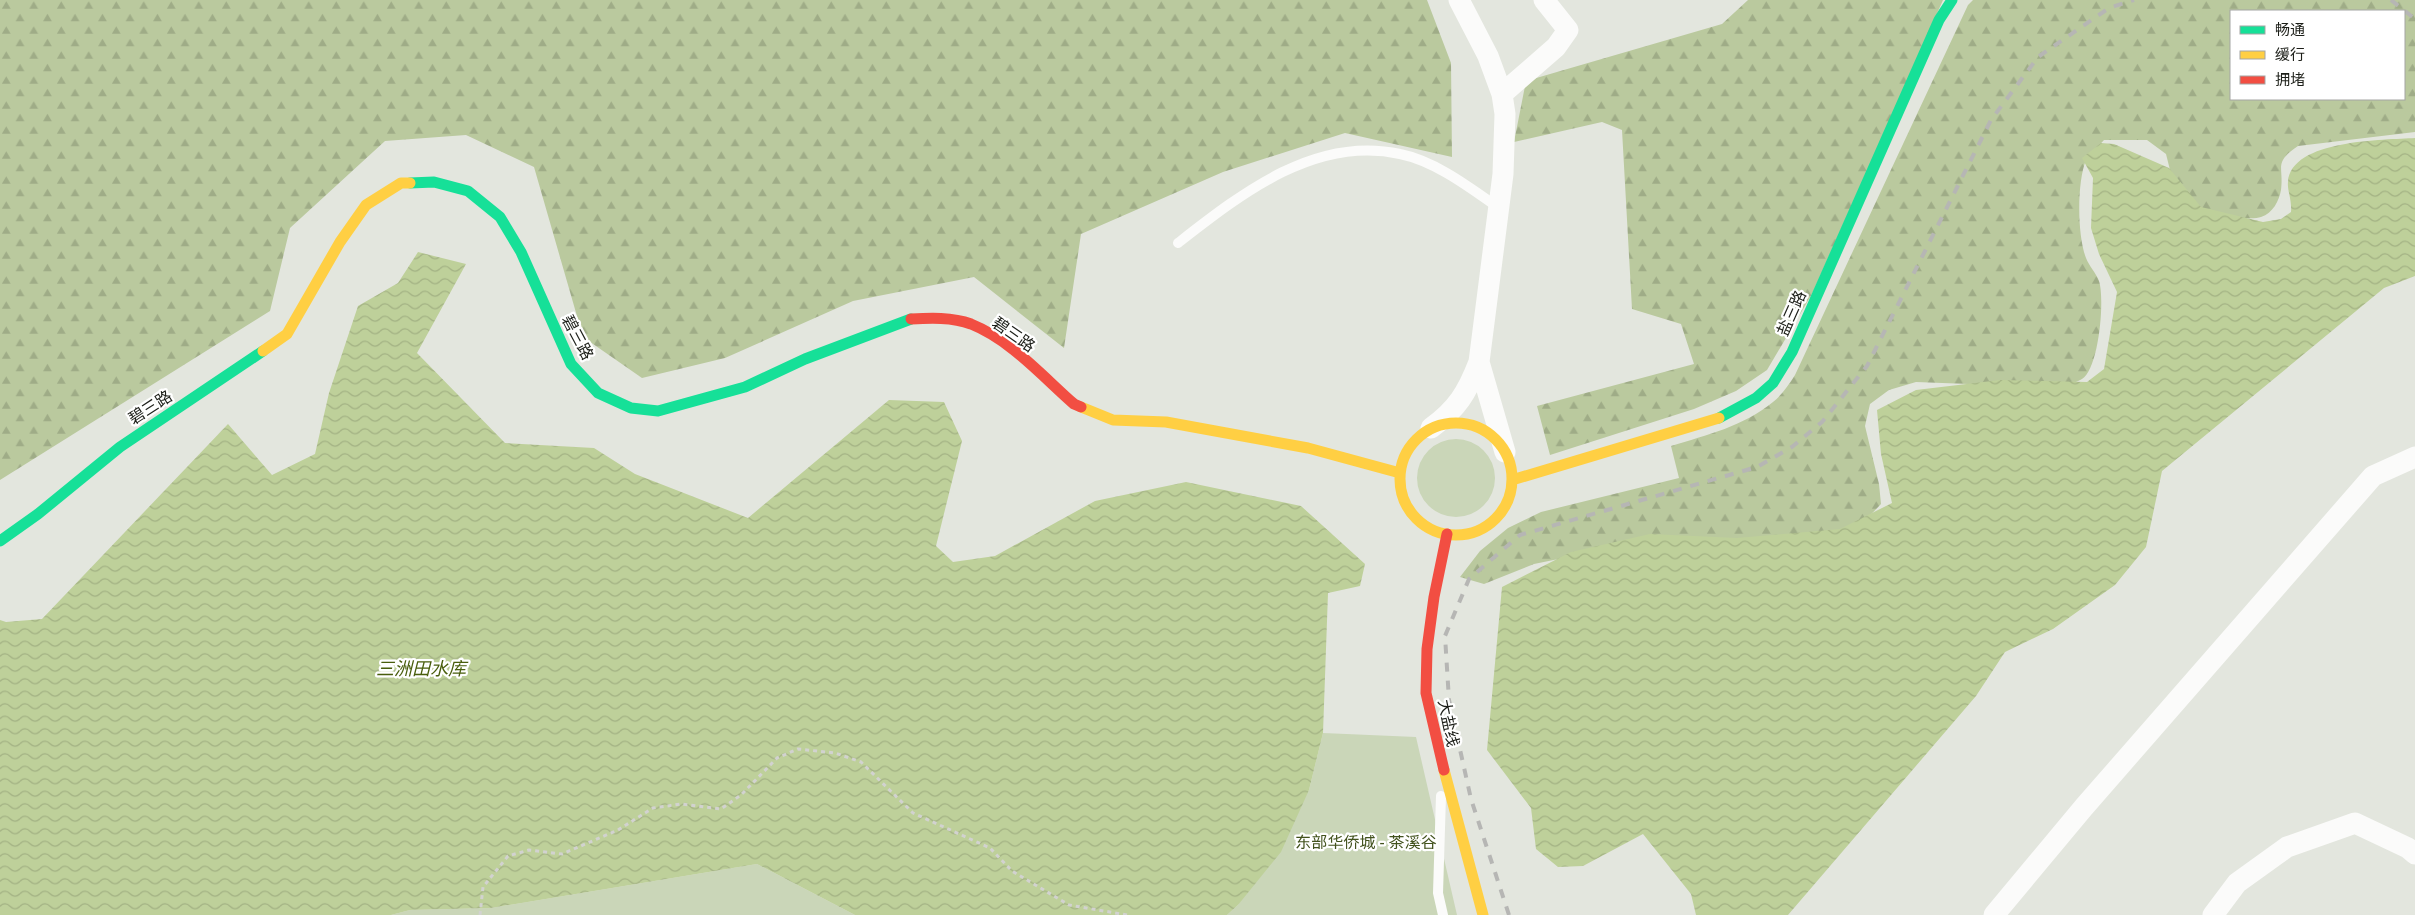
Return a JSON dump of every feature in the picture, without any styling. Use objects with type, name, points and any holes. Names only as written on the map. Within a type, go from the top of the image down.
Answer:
[{"type":"main road","name":"盐三路","points":[[1512,480],[1719,418],[1756,398],[1773,383],[1792,352],[1939,20],[1952,0]]},
{"type":"main road","name":"碧三路","points":[[0,541],[38,514],[120,447],[222,380],[287,334],[340,242],[366,205],[401,182],[434,182],[468,191],[500,217],[521,252],[572,364],[598,393],[630,408],[658,411],[744,387],[805,359],[911,319],[944,318],[971,324],[1002,341],[1074,404],[1113,420],[1166,422],[1308,448],[1400,473]]},
{"type":"main road","points":[[1450,423],[1471,424],[1485,430],[1505,452],[1512,480],[1504,506],[1491,522],[1474,532],[1461,535],[1447,534],[1422,523],[1412,513],[1401,487],[1400,473],[1410,447],[1430,428],[1450,423]]},
{"type":"main road","name":"大盐线","points":[[1447,534],[1434,597],[1425,672],[1430,715],[1483,915]]},
{"type":"street","points":[[1430,428],[1459,404],[1480,362],[1506,140],[1502,94],[1488,56],[1459,0]]},
{"type":"street","points":[[1502,94],[1556,48],[1568,30],[1544,0]]},
{"type":"street","points":[[1480,362],[1505,452]]},
{"type":"street","points":[[1994,915],[2084,808],[2373,476],[2415,457]]},
{"type":"street","points":[[2213,915],[2236,883],[2287,847],[2355,823],[2408,848],[2415,854]]},
{"type":"lane","points":[[1178,243],[1236,198],[1257,185],[1309,161],[1342,153],[1374,150],[1400,154],[1423,161],[1473,190],[1499,208]]},
{"type":"lane","points":[[1442,763],[1438,893],[1443,915]]},
{"type":"path","points":[[480,915],[483,887],[508,856],[528,850],[562,854],[618,830],[653,808],[681,804],[721,809],[741,795],[777,758],[798,749],[835,753],[861,762],[913,813],[990,848],[1012,871],[1069,906],[1128,915]]},
{"type":"green space","points":[[0,0],[1427,0],[1451,63],[1452,157],[1345,133],[1223,172],[1081,234],[1064,348],[974,277],[853,301],[725,358],[642,378],[583,337],[534,167],[466,135],[385,141],[290,228],[270,311],[0,480]]},
{"type":"green space","points":[[1748,0],[1943,0],[1812,294],[1767,370],[1736,391],[1694,409],[1550,455],[1537,406],[1694,364],[1681,324],[1632,309],[1622,130],[1602,122],[1514,142],[1526,81],[1722,24]]},
{"type":"green space","points":[[1973,0],[2415,0],[2415,132],[2298,146],[2282,161],[2281,190],[2275,206],[2269,213],[2261,217],[2231,217],[2199,212],[2172,178],[2166,154],[2147,140],[2104,140],[2086,160],[2081,181],[2079,209],[2083,248],[2087,261],[2099,281],[2101,290],[2099,333],[2093,362],[2088,373],[2078,381],[2062,386],[1916,382],[1889,390],[1870,404],[1865,426],[1879,484],[1881,504],[1858,528],[1814,537],[1632,544],[1534,564],[1484,584],[1460,577],[1480,551],[1508,528],[1541,512],[1679,478],[1671,446],[1711,434],[1750,417],[1773,402],[1795,375],[1968,5]]},
{"type":"green space","points":[[1456,439],[1471,442],[1483,451],[1492,463],[1495,478],[1492,493],[1483,505],[1471,514],[1456,517],[1441,514],[1429,505],[1420,493],[1417,478],[1420,463],[1429,451],[1441,442]]},
{"type":"green space","name":"东部华侨城 - 茶溪谷","points":[[1323,733],[1416,737],[1457,915],[1227,915],[1238,905],[1309,790]]},
{"type":"green space","points":[[757,864],[855,915],[391,915],[410,910],[491,908]]},
{"type":"water","points":[[2415,138],[2415,276],[2384,288],[2162,471],[2146,547],[2115,585],[2053,629],[2005,652],[1976,696],[1788,915],[1696,915],[1691,894],[1643,834],[1583,866],[1558,867],[1536,849],[1531,808],[1487,750],[1502,587],[1571,552],[1650,534],[1737,538],[1840,529],[1892,503],[1881,454],[1877,410],[1916,390],[2000,380],[2087,382],[2104,369],[2117,292],[2099,254],[2091,228],[2093,178],[2082,158],[2101,143],[2114,144],[2169,168],[2201,207],[2263,222],[2281,219],[2291,212],[2288,182],[2293,168],[2305,157],[2322,150],[2362,141]]},
{"type":"water","name":"三洲田水库","points":[[418,252],[466,264],[417,353],[505,443],[594,448],[635,474],[748,518],[889,400],[944,402],[962,441],[936,546],[953,562],[995,556],[1095,501],[1186,482],[1301,506],[1365,564],[1360,586],[1328,593],[1323,733],[1309,790],[1281,852],[1238,905],[1227,915],[855,915],[757,864],[491,908],[410,910],[391,915],[0,915],[0,620],[6,622],[42,619],[228,424],[272,475],[315,454],[329,393],[358,306],[398,283]]},
{"type":"railway","points":[[1509,915],[1471,799],[1449,700],[1445,636],[1469,579],[1520,535],[1757,467],[1792,447],[1822,422],[1867,366],[1991,120],[2038,57],[2109,8],[2134,0]]},
{"type":"railway","points":[[2391,0],[2404,10]]},
{"type":"railway","points":[[2405,11],[2415,19]]},
{"type":"traffic: fast","points":[[1719,418],[1756,398],[1773,383],[1792,352],[1939,20],[1952,0]]},
{"type":"traffic: fast","points":[[410,183],[434,182],[468,191],[500,217],[521,252],[571,364],[598,393],[631,408],[658,411],[745,387],[805,359],[911,319]]},
{"type":"traffic: fast","points":[[0,541],[38,514],[120,447],[263,351]]},
{"type":"traffic: slow","points":[[263,351],[287,334],[340,242],[366,205],[401,183],[410,183]]},
{"type":"traffic: slow","points":[[1081,407],[1113,420],[1166,422],[1308,448],[1400,473]]},
{"type":"traffic: slow","points":[[1512,480],[1719,418]]},
{"type":"traffic: slow","points":[[1456,423],[1467,424],[1477,428],[1495,440],[1507,458],[1511,468],[1512,479],[1511,490],[1507,500],[1495,518],[1477,530],[1467,534],[1456,535],[1445,534],[1435,530],[1417,518],[1405,500],[1401,490],[1400,479],[1401,468],[1405,458],[1417,440],[1435,428],[1445,424],[1456,423]]},
{"type":"traffic: slow","points":[[1444,770],[1483,915]]},
{"type":"traffic: jam","points":[[911,319],[956,320],[986,331],[1013,349],[1074,404],[1081,407]]},
{"type":"traffic: jam","points":[[1444,770],[1426,693],[1427,649],[1434,597],[1447,534]]}]
